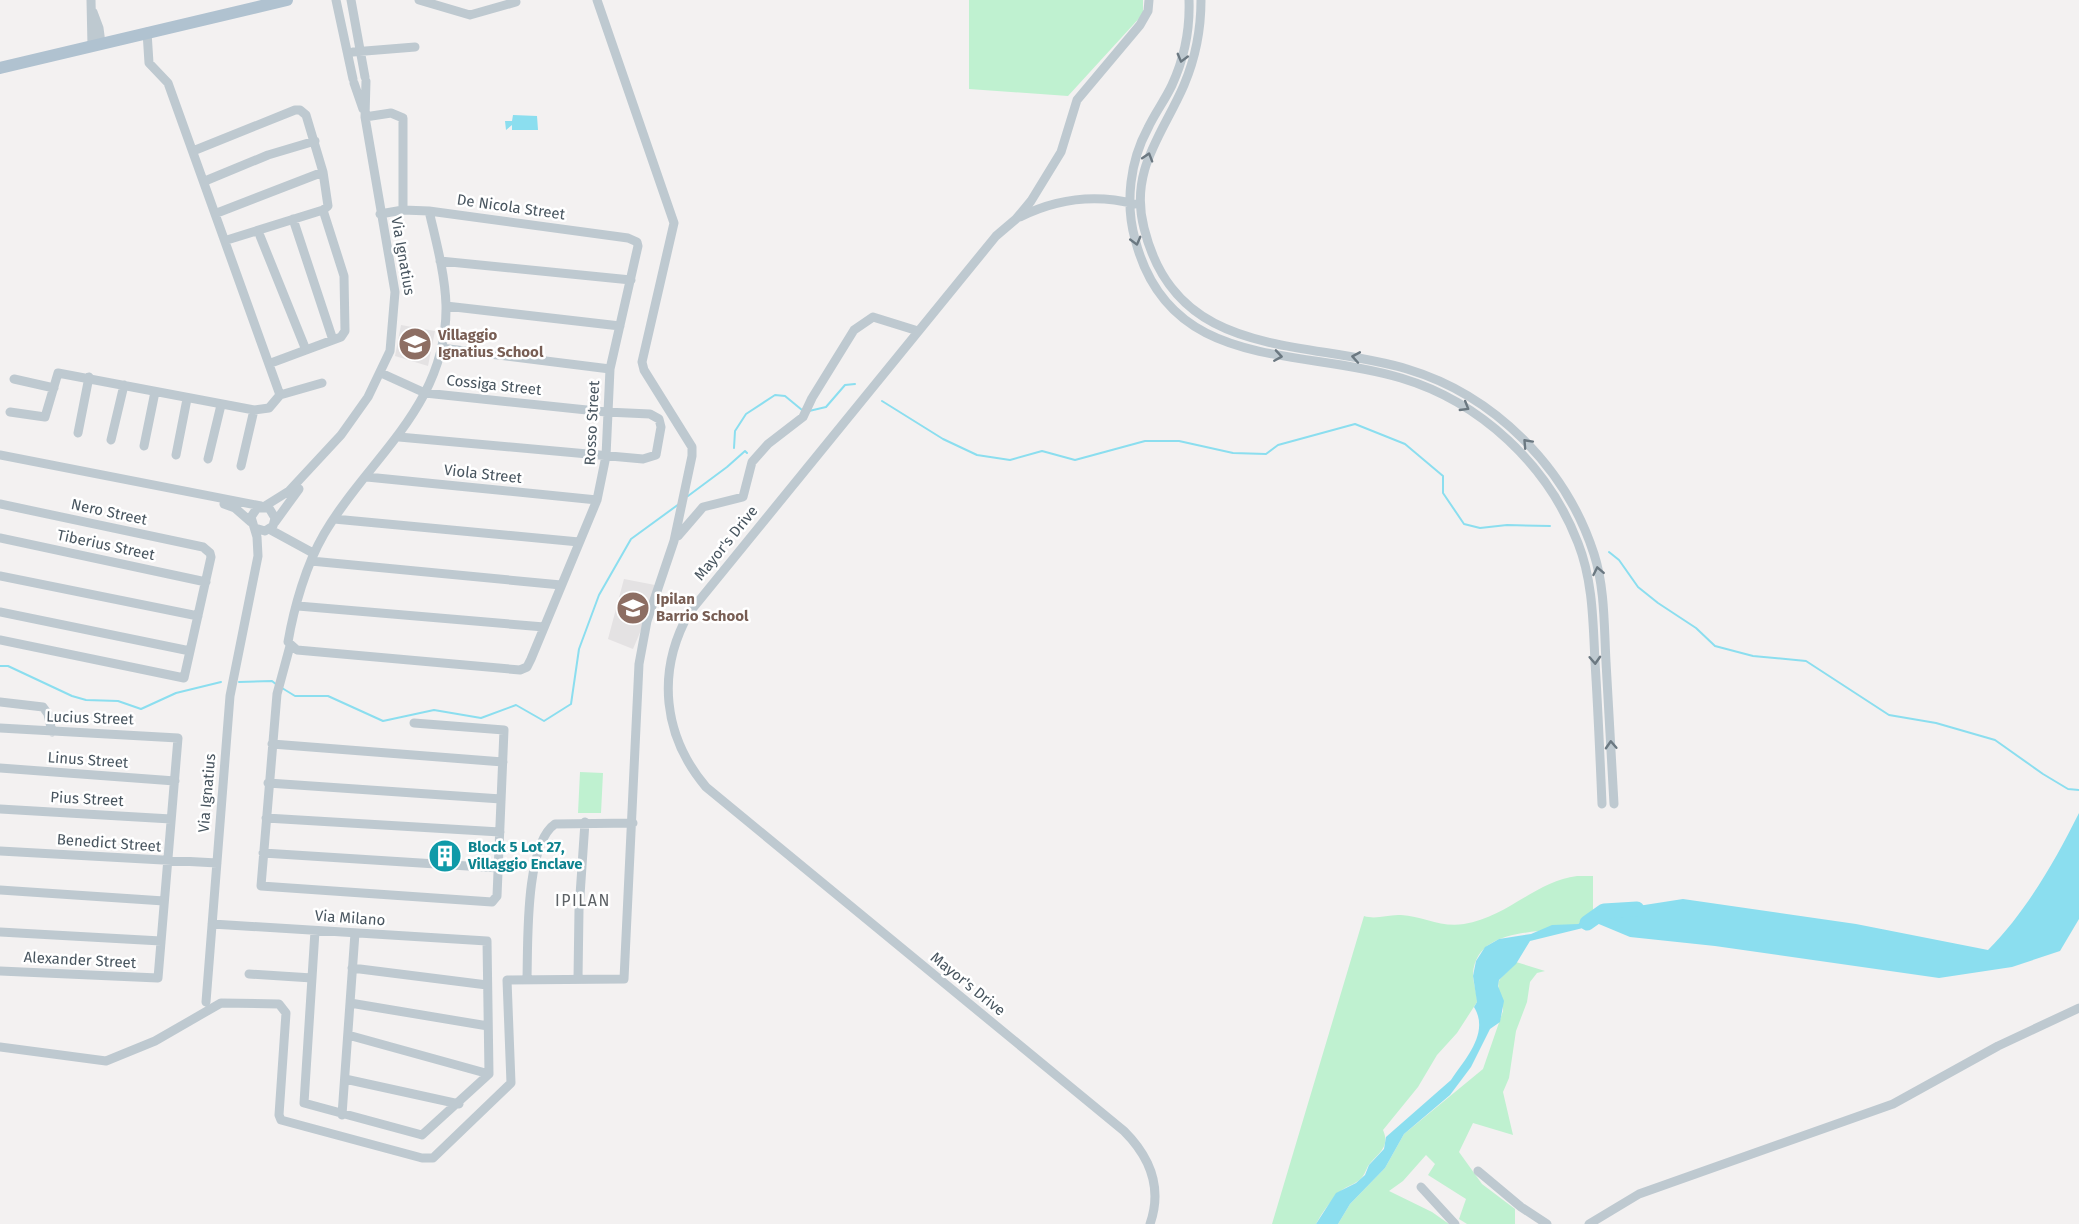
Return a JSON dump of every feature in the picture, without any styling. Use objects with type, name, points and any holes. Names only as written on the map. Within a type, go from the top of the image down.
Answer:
[{"type":"main road","points":[[0,68],[287,0]]},
{"type":"street","name":"Via Ignatius","points":[[263,506],[289,491],[341,435],[381,373],[390,351],[396,309],[395,292],[365,117],[354,81],[336,0]]},
{"type":"street","name":"Via Ignatius","points":[[351,0],[366,79],[365,117]]},
{"type":"street","points":[[419,0],[470,15],[516,2]]},
{"type":"street","points":[[0,1047],[106,1061],[155,1041],[221,1003],[279,1005],[286,1013],[280,1120],[422,1158],[433,1158],[512,1083],[507,980],[527,978],[624,979],[639,664],[647,621],[674,541],[692,447],[647,378],[642,362],[674,223],[597,0]]},
{"type":"street","name":"Mayor's Drive","points":[[1149,0],[1148,11],[1140,25],[1077,100],[1068,135],[1054,166],[1031,201],[1016,219],[996,236],[689,613],[676,640],[669,665],[667,695],[672,726],[683,757],[706,788],[1133,1141],[1150,1165],[1154,1179],[1156,1200],[1150,1224]]},
{"type":"street","points":[[1189,0],[1188,29],[1179,68],[1141,143],[1132,176],[1130,202],[1135,239],[1145,268],[1169,303],[1195,326],[1238,348],[1385,374],[1432,389],[1492,425],[1537,472],[1573,530],[1588,581],[1592,613],[1602,804]]},
{"type":"street","points":[[1201,0],[1200,24],[1192,64],[1180,94],[1151,148],[1144,171],[1141,205],[1147,240],[1164,277],[1183,302],[1210,322],[1247,339],[1387,363],[1430,376],[1453,387],[1502,418],[1544,462],[1582,523],[1598,572],[1605,629],[1614,804]]},
{"type":"street","points":[[91,5],[90,29],[97,44]]},
{"type":"street","points":[[342,27],[354,25]]},
{"type":"street","points":[[141,34],[149,63],[168,83],[227,240],[271,363],[280,395]]},
{"type":"street","points":[[348,53],[415,47]]},
{"type":"street","points":[[193,151],[295,110],[304,112],[306,115],[323,172],[328,203],[323,210],[227,240]]},
{"type":"street","points":[[365,117],[391,113],[404,118],[403,210]]},
{"type":"street","points":[[205,181],[268,155],[315,141]]},
{"type":"street","points":[[217,213],[323,172]]},
{"type":"street","points":[[1016,219],[1064,201],[1083,199],[1130,202],[1141,205]]},
{"type":"street","points":[[271,363],[341,337],[345,331],[344,276],[323,210]]},
{"type":"street","name":"De Nicola Street","points":[[380,214],[403,210],[429,211],[628,238],[637,242]]},
{"type":"street","points":[[414,723],[504,730],[499,868],[497,896],[492,902],[261,886],[277,693],[290,646],[289,637],[312,557],[334,519],[399,437],[435,370],[441,348],[446,306],[440,261],[429,211]]},
{"type":"street","points":[[293,219],[333,340]]},
{"type":"street","points":[[258,231],[306,350]]},
{"type":"street","name":"Rosso Street","points":[[290,646],[297,650],[508,669],[520,670],[527,667],[597,500],[606,456],[606,412],[610,369],[639,250],[637,242]]},
{"type":"street","points":[[440,261],[631,280]]},
{"type":"street","points":[[446,306],[620,326]]},
{"type":"street","points":[[674,541],[703,507],[743,497],[752,462],[768,444],[803,417],[812,398],[859,326],[873,317],[918,331]]},
{"type":"street","points":[[441,348],[610,369]]},
{"type":"street","points":[[10,412],[45,417],[58,373],[89,377],[187,399],[254,410],[269,408],[280,395],[321,383]]},
{"type":"street","name":"Cossiga Street","points":[[381,373],[424,393],[653,415],[659,419],[661,428],[658,449],[653,458],[606,456]]},
{"type":"street","points":[[78,433],[89,377]]},
{"type":"street","points":[[14,379],[54,388]]},
{"type":"street","points":[[111,440],[124,385]]},
{"type":"street","points":[[144,446],[155,392]]},
{"type":"street","points":[[176,454],[187,399]]},
{"type":"street","points":[[208,459],[221,405]]},
{"type":"street","points":[[241,466],[254,410]]},
{"type":"street","points":[[399,437],[606,456]]},
{"type":"street","name":"Via Ignatius","points":[[252,589],[272,526],[325,452]]},
{"type":"street","points":[[0,455],[205,497],[263,506],[274,514],[272,526]]},
{"type":"street","name":"Viola Street","points":[[367,477],[597,500]]},
{"type":"street","points":[[205,497],[235,508],[253,525],[272,526],[312,557],[561,585]]},
{"type":"street","name":"Nero Street","points":[[0,504],[203,548],[210,553],[206,582]]},
{"type":"street","points":[[253,525],[252,513],[263,506]]},
{"type":"street","points":[[334,519],[579,542]]},
{"type":"street","name":"Via Ignatius","points":[[206,1002],[230,696],[259,545],[253,525]]},
{"type":"street","name":"Tiberius Street","points":[[0,538],[206,582]]},
{"type":"street","points":[[0,576],[198,616]]},
{"type":"street","points":[[0,640],[184,678],[206,582]]},
{"type":"street","points":[[298,606],[544,627]]},
{"type":"street","points":[[0,612],[190,651]]},
{"type":"street","points":[[0,702],[43,707],[48,714],[52,732]]},
{"type":"street","name":"Lucius Street","points":[[0,728],[178,738],[175,781]]},
{"type":"street","points":[[272,744],[503,762]]},
{"type":"street","name":"Linus Street","points":[[0,768],[175,781]]},
{"type":"street","points":[[0,932],[161,941],[175,781]]},
{"type":"street","points":[[268,783],[501,799]]},
{"type":"street","name":"Pius Street","points":[[0,809],[171,819]]},
{"type":"street","points":[[266,818],[500,832]]},
{"type":"street","points":[[578,978],[579,910],[585,822]]},
{"type":"street","points":[[527,978],[530,886],[543,840],[555,824],[633,823]]},
{"type":"street","name":"Benedict Street","points":[[0,851],[168,862],[217,862]]},
{"type":"street","points":[[263,853],[499,868]]},
{"type":"street","points":[[0,890],[164,901]]},
{"type":"street","name":"Via Milano","points":[[212,924],[487,941],[487,985]]},
{"type":"street","points":[[315,931],[304,1103],[422,1135],[459,1104],[489,1074],[487,985],[352,968]]},
{"type":"street","points":[[342,1115],[355,933]]},
{"type":"street","name":"Alexander Street","points":[[0,971],[158,978],[161,941]]},
{"type":"street","points":[[249,974],[312,978]]},
{"type":"street","points":[[350,1003],[488,1026]]},
{"type":"street","points":[[1589,1224],[1639,1194],[1893,1104],[1998,1046],[2079,1008]]},
{"type":"street","points":[[348,1035],[489,1074]]},
{"type":"street","points":[[345,1079],[459,1104]]},
{"type":"street","points":[[1478,1171],[1521,1207],[1547,1224]]},
{"type":"street","points":[[1421,1187],[1455,1224]]},
{"type":"shaded area","name":"Villaggio Ignatius School","points":[[401,325],[435,331],[428,366],[395,356]]},
{"type":"shaded area","name":"Ipilan Barrio School","points":[[624,579],[655,585],[647,616],[633,649],[608,639]]},
{"type":"green space","points":[[969,0],[1143,0],[1143,14],[1068,96],[969,89]]},
{"type":"green space","points":[[580,772],[603,773],[601,813],[578,813]]},
{"type":"green space","points":[[1577,876],[1593,876],[1593,913],[1578,924],[1514,935],[1499,939],[1486,947],[1477,958],[1473,974],[1477,1002],[1457,1033],[1437,1055],[1418,1087],[1383,1130],[1384,1146],[1368,1166],[1362,1178],[1338,1194],[1316,1224],[1272,1224],[1364,916],[1401,915],[1440,923],[1464,924],[1494,915],[1548,885]]},
{"type":"green space","points":[[1516,962],[1545,971],[1537,973],[1530,982],[1527,1002],[1516,1031],[1509,1078],[1503,1092],[1513,1135],[1473,1123],[1459,1152],[1482,1184],[1515,1209],[1515,1224],[1467,1224],[1459,1219],[1466,1199],[1428,1175],[1435,1164],[1426,1155],[1403,1181],[1389,1191],[1432,1212],[1449,1224],[1338,1224],[1350,1204],[1385,1168],[1404,1134],[1483,1069],[1503,1011],[1499,981]]},
{"type":"water","points":[[513,115],[537,116],[538,130],[512,130],[512,125],[506,130],[505,121],[512,121]]},
{"type":"water","points":[[2079,813],[2079,919],[2060,951],[2012,967],[1939,978],[1715,946],[1630,937],[1594,922],[1587,927],[1530,941],[1516,964],[1499,980],[1498,986],[1504,1001],[1500,1022],[1490,1029],[1471,1067],[1450,1095],[1404,1134],[1385,1168],[1350,1204],[1338,1224],[1316,1224],[1336,1193],[1356,1183],[1365,1175],[1369,1165],[1384,1149],[1386,1137],[1451,1080],[1469,1055],[1479,1026],[1474,1007],[1477,1002],[1473,976],[1476,961],[1485,947],[1499,939],[1531,934],[1552,925],[1578,924],[1593,913],[1683,899],[1856,924],[1988,950],[2015,919],[2039,885]]},
{"type":"waterway","points":[[809,411],[826,407],[845,385],[855,384]]},
{"type":"waterway","points":[[734,448],[735,431],[746,414],[775,395],[785,396],[802,410]]},
{"type":"waterway","points":[[882,401],[943,439],[977,455],[1010,460],[1042,451],[1075,460],[1145,441],[1179,441],[1233,453],[1266,454],[1278,445],[1355,424],[1405,444],[1443,476],[1443,493],[1464,524],[1480,528],[1507,525],[1550,526]]},
{"type":"waterway","points":[[688,496],[745,451],[747,453]]},
{"type":"waterway","points":[[282,688],[295,696],[328,696],[383,721],[434,710],[481,718],[516,705],[544,721],[571,704],[579,649],[599,595],[631,539],[679,504]]},
{"type":"waterway","points":[[1609,552],[1619,560],[1638,587],[1696,628],[1715,646],[1753,656],[1806,661],[1889,715],[1936,723],[1995,740],[2068,789],[2079,790]]},
{"type":"waterway","points":[[0,666],[8,666],[72,696],[86,700],[118,701],[141,709],[176,693],[221,682]]},
{"type":"waterway","points":[[239,682],[272,681],[277,685]]},
{"type":"waterway","points":[[1587,923],[1604,911],[1637,909]]},
{"type":"place","name":"Villaggio Ignatius School","points":[[415,344]]},
{"type":"place","name":"Ipilan Barrio School","points":[[633,608]]},
{"type":"place","name":"Block 5 Lot 27, Villaggio Enclave","points":[[445,856]]},
{"type":"district","name":"IPILAN","points":[[583,900]]}]
